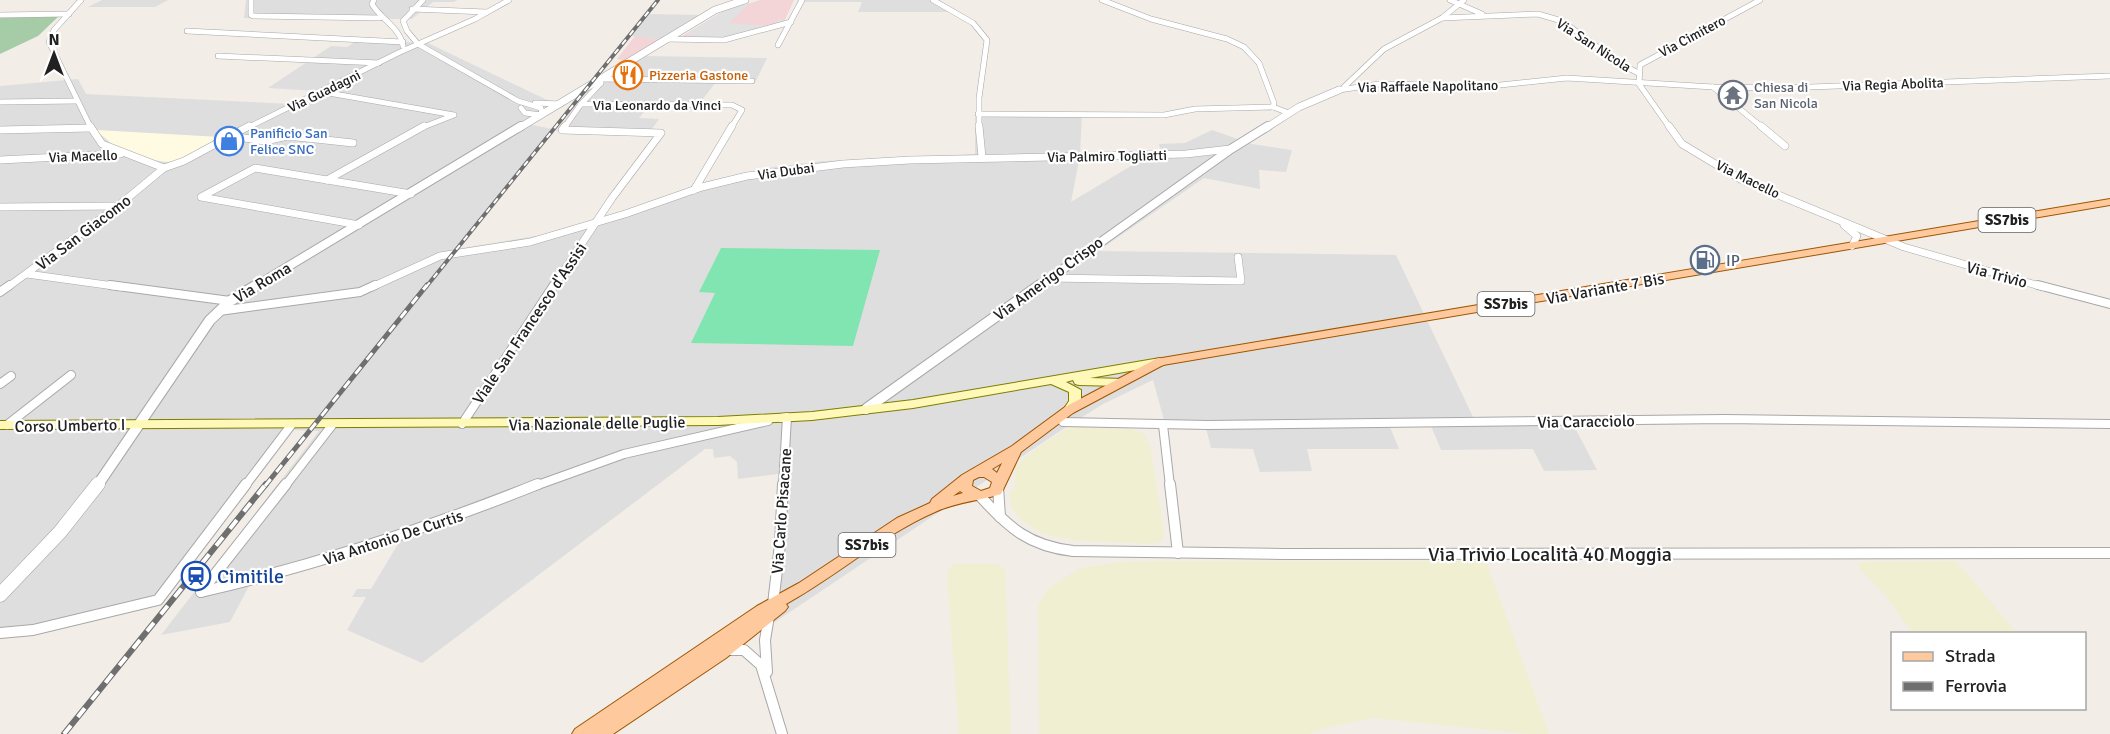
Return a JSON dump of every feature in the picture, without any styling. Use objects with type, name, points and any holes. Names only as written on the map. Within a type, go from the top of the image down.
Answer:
[{"type":"main road","name":"Via Variante 7 Bis","points":[[932,507],[971,476],[1017,449],[1069,410],[1160,362],[2110,202]]},
{"type":"main road","name":"Via Nazionale delle Puglie","points":[[141,424],[462,424],[718,421],[788,417],[866,409],[1160,362]]},
{"type":"main road","points":[[1105,371],[1115,375],[1120,382]]},
{"type":"main road","name":"Via Nazionale delle Puglie","points":[[1050,380],[1120,382]]},
{"type":"main road","points":[[1050,380],[1075,390],[1077,396],[1069,410]]},
{"type":"main road","name":"Corso Umberto I","points":[[3,425],[141,424]]},
{"type":"main road","name":"Via Variante 7 Bis","points":[[999,485],[1017,449]]},
{"type":"main road","points":[[977,495],[966,489],[965,482],[971,476],[992,474],[999,485]]},
{"type":"main road","name":"SS7bis","points":[[977,495],[991,493],[999,485]]},
{"type":"main road","name":"Via Variante 7 Bis","points":[[581,734],[687,663],[712,643],[771,610],[902,522],[932,507],[977,495]]},
{"type":"main road","name":"Via Variante 7 Bis","points":[[598,734],[720,653],[771,610]]},
{"type":"main road","name":"Via Variante 7 Bis","points":[[687,663],[742,635]]},
{"type":"street","points":[[81,0],[51,32],[49,42],[91,128],[102,144],[124,154]]},
{"type":"street","points":[[251,0],[251,15],[253,16],[380,18]]},
{"type":"street","points":[[374,0],[372,4],[380,18],[395,28],[403,42],[400,52]]},
{"type":"street","points":[[423,0],[412,9],[404,21],[405,29],[418,44],[522,104],[541,108],[542,115],[525,113],[522,104]]},
{"type":"street","name":"Via Guadagni","points":[[164,168],[184,161],[230,136],[509,0]]},
{"type":"street","name":"Via Roma","points":[[0,595],[46,547],[109,471],[176,368],[219,310],[715,10],[745,0]]},
{"type":"street","points":[[778,45],[802,0]]},
{"type":"street","points":[[933,0],[972,24],[985,35],[988,45],[977,125],[982,158]]},
{"type":"street","points":[[1102,0],[1164,22],[1231,39],[1251,52],[1260,63],[1265,87],[1274,103],[1273,107]]},
{"type":"street","points":[[1450,0],[1462,1],[1473,11]]},
{"type":"street","name":"Via Cimitero","points":[[1638,73],[1640,65],[1650,58],[1760,0]]},
{"type":"street","points":[[1341,89],[1384,49],[1442,18],[1462,1]]},
{"type":"street","points":[[412,9],[486,12]]},
{"type":"street","points":[[1452,11],[1473,11],[1491,15]]},
{"type":"street","points":[[1452,11],[1467,17]]},
{"type":"street","points":[[0,15],[69,14]]},
{"type":"street","name":"Via San Nicola","points":[[1442,18],[1538,14],[1562,21],[1621,64],[1638,73]]},
{"type":"street","points":[[666,39],[724,39],[791,22]]},
{"type":"street","points":[[187,31],[403,42]]},
{"type":"street","points":[[218,56],[381,63]]},
{"type":"street","points":[[1638,73],[1640,82]]},
{"type":"street","name":"Via Regia Abolita","points":[[1640,82],[1713,87],[1821,87],[2110,76]]},
{"type":"street","name":"Via Raffaele Napolitano","points":[[1231,149],[1289,113],[1341,89],[1380,84],[1491,86],[1567,78],[1640,82]]},
{"type":"street","points":[[600,80],[752,81]]},
{"type":"street","name":"Via Leonardo da Vinci","points":[[581,104],[602,83],[600,80]]},
{"type":"street","name":"Via Macello","points":[[1640,82],[1642,89],[1682,144],[1742,180],[1886,240]]},
{"type":"street","points":[[1713,87],[1785,146]]},
{"type":"street","points":[[322,92],[454,115],[428,124],[327,180]]},
{"type":"street","points":[[0,102],[77,101]]},
{"type":"street","points":[[522,104],[561,104]]},
{"type":"street","points":[[517,130],[522,104]]},
{"type":"street","name":"Via Leonardo da Vinci","points":[[581,104],[732,105],[741,108],[742,110],[694,190]]},
{"type":"street","name":"Viale San Francesco d'Assisi","points":[[462,424],[596,223],[661,133],[561,130],[581,104]]},
{"type":"street","points":[[978,114],[1164,116],[1195,109],[1273,107],[1289,113]]},
{"type":"street","points":[[0,130],[91,128]]},
{"type":"street","points":[[230,136],[264,141],[288,136],[353,143]]},
{"type":"street","name":"Via Palmiro Togliatti","points":[[982,158],[1186,154],[1231,149]]},
{"type":"street","name":"Via Amerigo Crispo","points":[[866,409],[1231,149]]},
{"type":"street","name":"Via Macello","points":[[0,160],[124,154],[164,168]]},
{"type":"street","name":"Via Dubai","points":[[219,310],[360,292],[440,256],[530,242],[596,223],[694,190],[747,176],[854,163],[982,158]]},
{"type":"street","name":"Via San Giacomo","points":[[0,292],[118,206],[164,168]]},
{"type":"street","points":[[359,225],[201,197],[255,168],[411,194]]},
{"type":"street","points":[[0,207],[118,206]]},
{"type":"street","points":[[1843,222],[1904,237]]},
{"type":"street","points":[[1843,222],[1857,236],[1852,246]]},
{"type":"street","name":"Via Trivio","points":[[1886,240],[1969,267],[2110,304]]},
{"type":"street","points":[[1047,278],[1241,281],[1238,257]]},
{"type":"street","points":[[27,274],[230,302]]},
{"type":"street","points":[[3,425],[71,375]]},
{"type":"street","points":[[0,384],[11,376]]},
{"type":"street","name":"Via Antonio De Curtis","points":[[333,424],[201,592],[270,576],[368,546],[461,515],[605,460],[671,441],[788,417]]},
{"type":"street","name":"Via Carlo Pisacane","points":[[767,681],[765,640],[780,544],[788,417]]},
{"type":"street","name":"Via Caracciolo","points":[[1063,422],[1163,425],[1725,419],[2110,424]]},
{"type":"street","points":[[0,633],[33,630],[158,600],[292,424]]},
{"type":"street","points":[[1163,425],[1178,553]]},
{"type":"street","points":[[999,485],[1000,518]]},
{"type":"street","name":"Via Trivio Località 40 Moggia","points":[[977,495],[1000,518],[1029,541],[1055,550],[1178,553],[2110,553]]},
{"type":"street","points":[[742,635],[753,633],[761,635],[765,640]]},
{"type":"street","points":[[720,653],[738,648],[750,653],[760,665],[767,681],[782,734]]},
{"type":"shaded area","points":[[102,0],[168,0],[155,7],[88,7]]},
{"type":"shaded area","points":[[246,0],[457,0],[433,2],[412,19],[287,19],[244,18]]},
{"type":"shaded area","points":[[760,0],[794,0],[783,24],[736,36],[679,38],[722,12]]},
{"type":"shaded area","points":[[798,0],[938,0],[956,12],[858,12],[862,2],[797,2]]},
{"type":"shaded area","points":[[743,4],[747,6],[729,23],[769,26],[775,24],[778,19],[782,19],[780,25],[719,39],[686,34],[722,12]]},
{"type":"shaded area","points":[[649,14],[700,15],[659,40],[631,36]]},
{"type":"shaded area","points":[[635,36],[659,40],[625,61],[617,59]]},
{"type":"shaded area","points":[[358,40],[428,43],[547,100],[567,104],[532,125],[553,129],[455,249],[542,235],[617,214],[704,182],[773,167],[824,161],[975,154],[975,112],[1082,113],[1080,155],[1071,202],[1151,154],[1161,154],[1159,144],[1185,143],[1212,130],[1252,144],[1292,150],[1286,172],[1259,170],[1260,189],[1204,178],[1098,251],[1396,255],[1474,419],[1570,418],[1597,470],[1544,471],[1533,449],[1441,450],[1431,426],[1390,427],[1399,449],[1307,449],[1312,471],[1260,472],[1253,449],[1211,448],[1206,428],[1166,427],[1153,380],[1103,404],[1057,433],[772,624],[784,544],[778,474],[738,479],[737,462],[730,456],[714,458],[713,449],[705,449],[422,663],[347,630],[366,597],[352,597],[357,589],[371,589],[401,539],[249,586],[230,622],[161,635],[319,431],[294,430],[167,596],[85,617],[0,631],[0,86],[78,79],[86,94],[291,104],[317,91],[268,88],[331,46],[347,47]]},
{"type":"shaded area","points":[[643,56],[767,58],[755,83],[715,83],[697,107],[649,106],[639,118],[659,119],[650,132],[556,131],[588,90]]},
{"type":"shaded area","points":[[96,130],[220,137],[179,160],[167,162],[152,160],[115,147]]},
{"type":"shaded area","points":[[1072,427],[1132,429],[1144,434],[1150,445],[1164,534],[1162,541],[1152,544],[1075,540],[1044,534],[1022,521],[1011,506],[1009,493],[1015,487],[1015,468],[1026,456]]},
{"type":"shaded area","points":[[1167,561],[1486,561],[1549,734],[1528,734],[1374,718],[1329,727],[1308,734],[1039,734],[1038,606],[1048,589],[1080,568],[1123,562]]},
{"type":"shaded area","points":[[1956,561],[2016,632],[1912,632],[1882,591],[1860,569],[1858,564],[1863,562]]},
{"type":"shaded area","points":[[955,564],[997,564],[1005,569],[1011,734],[959,734],[947,574],[949,568]]},
{"type":"green space","points":[[0,16],[59,16],[38,36],[0,54]]},
{"type":"green space","points":[[721,248],[880,250],[853,346],[691,343],[715,293],[699,292]]},
{"type":"railway","points":[[426,287],[658,0]]},
{"type":"railway","points":[[265,486],[427,285]]},
{"type":"railway","points":[[64,734],[266,484]]},
{"type":"place","name":"Pizzeria Gastone","points":[[628,75]]},
{"type":"place","name":"Chiesa di San Nicola","points":[[1733,95]]},
{"type":"place","name":"Panificio San Felice SNC","points":[[229,141]]},
{"type":"place","name":"IP","points":[[1705,260]]},
{"type":"place","name":"Cimitile","points":[[196,576]]}]
